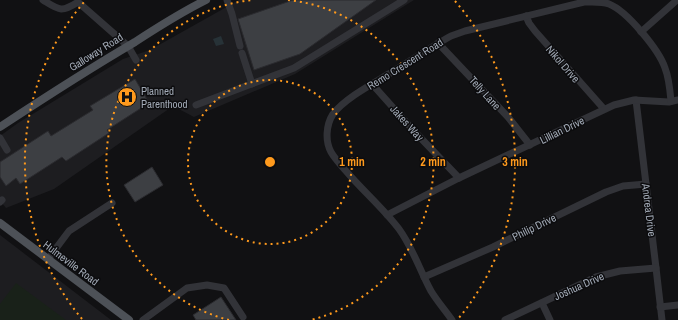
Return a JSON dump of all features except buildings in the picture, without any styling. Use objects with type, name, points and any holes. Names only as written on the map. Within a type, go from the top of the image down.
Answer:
[{"type":"main road","name":"Galloway Road","points":[[0,127],[50,94],[183,12],[206,0]]},
{"type":"main road","name":"Hulmeville Road","points":[[0,223],[128,320]]},
{"type":"street","points":[[43,0],[56,9],[61,10],[69,8],[76,1],[128,46],[136,60]]},
{"type":"street","points":[[227,0],[240,46]]},
{"type":"street","points":[[196,106],[294,68],[404,0]]},
{"type":"street","points":[[641,32],[677,0]]},
{"type":"street","name":"Remo Crescent Road","points":[[452,320],[431,291],[408,243],[400,230],[351,177],[337,160],[330,148],[328,141],[328,126],[334,114],[342,105],[372,84],[451,36],[465,31],[584,2],[602,2],[617,8],[641,32],[655,49],[665,67],[675,101]]},
{"type":"street","name":"Nikol Drive","points":[[526,16],[535,31],[604,110]]},
{"type":"street","name":"Telly Lane","points":[[438,43],[508,118],[530,145]]},
{"type":"street","points":[[242,54],[252,84]]},
{"type":"street","name":"Jakes Way","points":[[372,84],[459,178]]},
{"type":"street","name":"Lillian Drive","points":[[387,215],[459,178],[624,102],[636,100],[675,101]]},
{"type":"street","name":"Andrea Drive","points":[[636,100],[662,320]]},
{"type":"street","points":[[0,138],[7,150]]},
{"type":"street","name":"Philip Drive","points":[[424,277],[493,247],[606,192],[623,186],[646,184]]},
{"type":"street","points":[[48,259],[69,231],[112,203]]},
{"type":"street","name":"Joshua Drive","points":[[505,320],[596,277],[620,271],[656,268]]},
{"type":"street","points":[[143,320],[187,288],[207,285],[224,288],[243,317]]},
{"type":"street","points":[[542,303],[550,320]]},
{"type":"street","points":[[660,307],[678,304]]},
{"type":"shaded area","points":[[239,0],[414,0],[295,74],[194,117],[173,106],[54,189],[6,208],[0,201],[0,136],[18,123],[123,59],[150,50]]},
{"type":"shaded area","points":[[221,36],[224,44],[216,46],[213,39]]},
{"type":"shaded area","points":[[0,235],[111,320],[0,320]]},
{"type":"shaded area","points":[[16,283],[66,320],[0,320],[0,304]]},
{"type":"place","name":"Planned Parenthood","points":[[127,97]]}]
